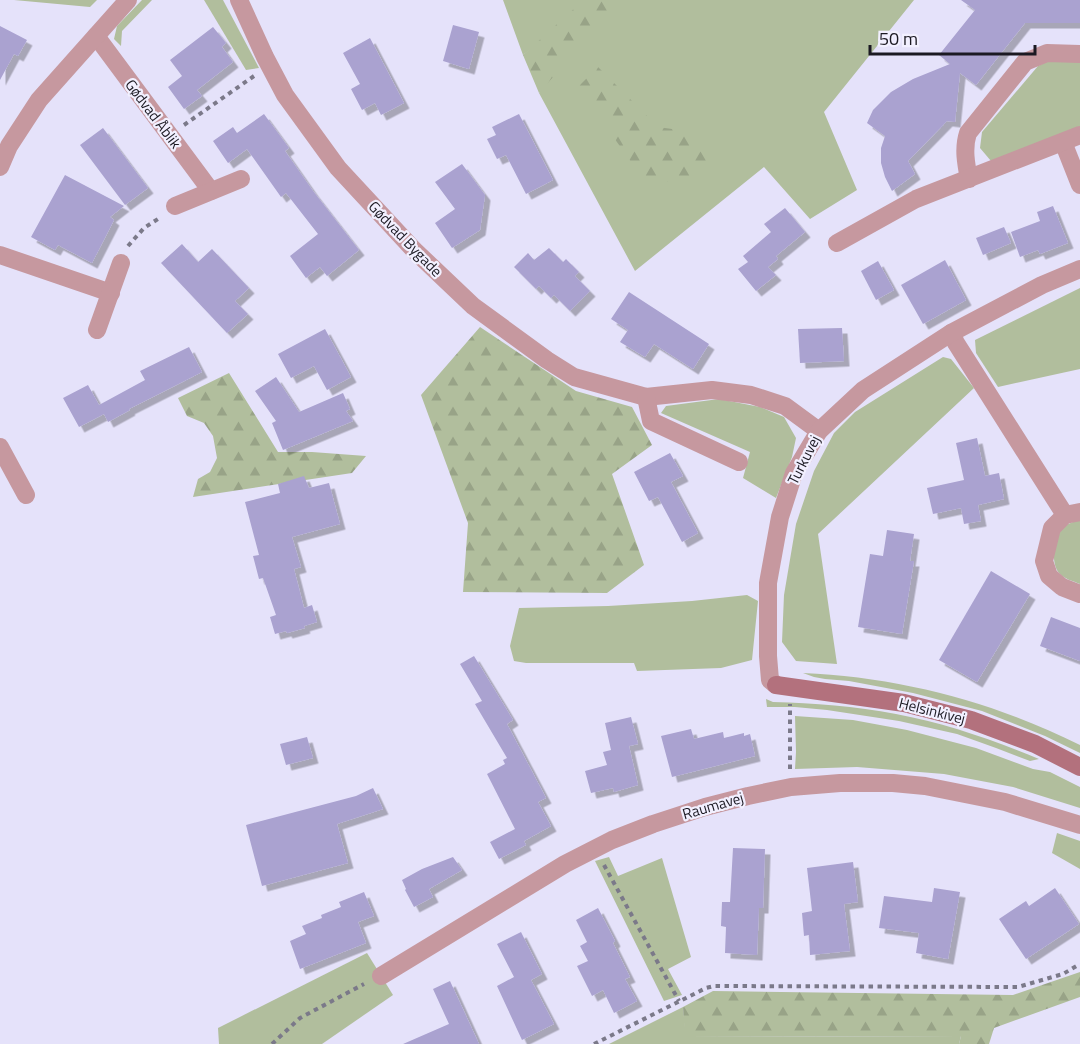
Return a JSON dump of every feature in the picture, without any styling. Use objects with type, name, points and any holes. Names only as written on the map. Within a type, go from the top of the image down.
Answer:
[{"type":"street","points":[[0,167],[9,146],[39,100],[128,0]]},
{"type":"street","name":"Gødvad Bygade","points":[[239,0],[285,95],[338,168],[414,250],[473,306],[574,377],[646,397],[712,390],[751,395],[785,406],[819,431]]},
{"type":"street","name":"Gødvad Åblik","points":[[96,36],[211,191]]},
{"type":"street","points":[[969,179],[965,149],[968,134],[1025,62],[1047,53],[1080,54]]},
{"type":"street","points":[[837,243],[916,199],[1080,135]]},
{"type":"street","points":[[1063,142],[1080,185]]},
{"type":"street","points":[[175,206],[241,178]]},
{"type":"street","points":[[0,255],[111,293]]},
{"type":"street","points":[[97,330],[123,256]]},
{"type":"street","name":"Turkuvej","points":[[776,685],[770,680],[768,656],[768,583],[780,516],[794,473],[819,431],[863,390],[951,333],[1042,285],[1080,269]]},
{"type":"street","points":[[951,333],[1073,513],[1052,528],[1044,561],[1049,576],[1062,587],[1080,594]]},
{"type":"street","points":[[646,397],[651,421],[739,462]]},
{"type":"street","points":[[0,447],[26,495]]},
{"type":"street","name":"Helsinkivej","points":[[776,685],[904,703],[970,720],[1035,744],[1080,767]]},
{"type":"street","name":"Raumavej","points":[[381,976],[595,848],[653,824],[748,796],[790,787],[840,783],[893,783],[936,788],[1005,802],[1080,825]]},
{"type":"path","points":[[188,123],[270,66]]},
{"type":"path","points":[[123,256],[144,228],[154,222]]},
{"type":"path","points":[[790,714],[790,764]]},
{"type":"path","points":[[595,848],[679,1001]]},
{"type":"path","points":[[594,1044],[714,986],[1018,987],[1063,974],[1080,964]]},
{"type":"path","points":[[272,1044],[300,1018],[381,976]]},
{"type":"green space","points":[[14,0],[97,0],[90,7]]},
{"type":"green space","points":[[142,0],[152,0],[122,31],[121,46],[114,39],[117,26]]},
{"type":"green space","points":[[204,0],[223,0],[259,68],[246,70]]},
{"type":"green space","points":[[503,0],[914,0],[824,112],[857,190],[810,219],[764,167],[635,271],[539,93],[587,6],[523,55]]},
{"type":"green space","points":[[580,0],[617,0],[597,27],[539,93],[523,55],[577,6]]},
{"type":"green space","points":[[1046,62],[1080,62],[1080,127],[991,161],[980,148],[982,132],[1038,66]]},
{"type":"green space","points":[[598,67],[658,127],[686,131],[710,147],[708,170],[678,184],[641,176],[578,87]]},
{"type":"green space","points":[[1080,288],[1080,369],[998,387],[976,353],[975,340]]},
{"type":"green space","points":[[480,327],[576,391],[632,407],[652,445],[612,474],[644,565],[607,593],[463,592],[468,523],[421,395]]},
{"type":"green space","points":[[943,357],[951,359],[974,388],[818,534],[837,664],[796,661],[782,642],[784,595],[796,524],[814,471],[834,433],[855,412]]},
{"type":"green space","points":[[229,373],[278,452],[366,456],[352,473],[193,497],[198,479],[210,472],[217,458],[213,436],[204,423],[187,416],[178,398]]},
{"type":"green space","points":[[719,399],[760,407],[784,417],[796,438],[792,457],[776,498],[743,478],[750,452],[661,413],[666,406]]},
{"type":"green space","points":[[1080,520],[1080,584],[1059,573],[1054,556],[1055,543],[1060,532],[1067,525]]},
{"type":"green space","points":[[747,595],[758,601],[752,660],[721,668],[637,671],[634,663],[526,663],[514,661],[510,646],[519,608],[608,606]]},
{"type":"green space","points":[[803,673],[839,675],[910,686],[980,704],[1080,745],[1080,753],[1045,736],[982,711],[913,693],[814,677]]},
{"type":"green space","points":[[766,699],[773,702],[865,709],[933,722],[1039,759],[1030,761],[957,734],[899,721],[827,710],[767,707]]},
{"type":"green space","points":[[795,716],[853,720],[907,730],[976,748],[1033,769],[1050,772],[1080,787],[1080,808],[1013,787],[944,774],[857,767],[795,769]]},
{"type":"green space","points":[[1057,833],[1080,841],[1080,869],[1052,853]]},
{"type":"green space","points":[[609,857],[618,876],[662,858],[691,957],[668,969],[682,995],[664,1001],[595,861]]},
{"type":"green space","points":[[367,953],[393,995],[322,1044],[219,1044],[218,1028]]},
{"type":"green space","points":[[1080,972],[1080,997],[994,1028],[989,1044],[959,1044],[961,1036],[685,1037],[683,1007],[713,991],[1013,995]]},
{"type":"green space","points":[[683,1007],[686,1037],[961,1036],[959,1044],[609,1044]]},
{"type":"building","points":[[961,0],[1080,0],[1080,23],[1025,23],[976,85],[960,73],[955,122],[947,121],[908,161],[915,174],[892,191],[881,163],[881,148],[885,136],[867,123],[873,110],[891,92],[913,79],[950,64],[939,55],[975,10]]},
{"type":"building","points":[[453,25],[479,32],[469,69],[443,61]]},
{"type":"building","points":[[0,26],[27,40],[18,56],[14,54],[0,80]]},
{"type":"building","points":[[213,27],[226,43],[222,47],[233,62],[197,90],[202,96],[184,109],[168,87],[182,76],[170,60]]},
{"type":"building","points":[[370,38],[404,103],[381,115],[375,103],[362,110],[351,89],[360,84],[343,53]]},
{"type":"building","points":[[264,114],[289,148],[285,151],[359,250],[327,276],[320,267],[306,278],[290,256],[318,234],[286,193],[281,197],[247,149],[228,163],[213,141],[233,127],[237,133]]},
{"type":"building","points":[[519,114],[553,180],[526,194],[506,155],[497,159],[487,139],[496,135],[492,127]]},
{"type":"building","points":[[103,128],[148,188],[125,205],[80,145]]},
{"type":"building","points":[[462,164],[485,195],[480,230],[452,248],[435,223],[455,209],[435,182]]},
{"type":"building","points":[[65,175],[124,206],[110,217],[114,220],[92,263],[58,245],[55,250],[31,237]]},
{"type":"building","points":[[1053,206],[1068,243],[1040,254],[1038,250],[1020,257],[1011,232],[1040,221],[1037,212]]},
{"type":"building","points":[[785,208],[805,232],[776,256],[778,259],[768,267],[776,275],[756,291],[738,269],[748,262],[743,256],[771,232],[764,224]]},
{"type":"building","points":[[1004,227],[1011,243],[983,255],[976,238]]},
{"type":"building","points":[[182,244],[198,262],[212,249],[249,288],[235,301],[248,314],[227,333],[161,263]]},
{"type":"building","points":[[549,248],[563,262],[566,259],[579,272],[575,276],[590,291],[570,311],[554,295],[551,298],[539,286],[536,289],[514,267],[528,253],[534,260]]},
{"type":"building","points":[[945,260],[966,300],[923,324],[901,285]]},
{"type":"building","points":[[878,261],[894,290],[876,300],[861,271]]},
{"type":"building","points":[[629,292],[709,344],[693,369],[654,344],[645,357],[620,342],[628,330],[611,319]]},
{"type":"building","points":[[842,328],[844,361],[800,363],[798,329]]},
{"type":"building","points":[[325,329],[351,377],[327,390],[314,366],[291,378],[278,354]]},
{"type":"building","points":[[189,347],[202,372],[108,422],[104,414],[79,427],[63,398],[88,385],[99,405],[145,380],[140,371]]},
{"type":"building","points":[[276,377],[299,412],[343,393],[350,409],[346,411],[353,421],[283,450],[272,423],[276,421],[255,391]]},
{"type":"building","points":[[977,438],[985,476],[999,473],[1004,499],[978,505],[981,521],[964,524],[961,508],[933,514],[927,488],[964,480],[956,443]]},
{"type":"building","points":[[670,453],[683,476],[671,482],[698,533],[682,542],[658,497],[649,501],[634,472]]},
{"type":"building","points":[[304,476],[309,488],[329,483],[340,524],[292,537],[301,567],[294,569],[304,608],[312,605],[317,622],[304,626],[305,628],[275,634],[270,617],[276,615],[263,578],[259,579],[253,556],[259,555],[245,502],[280,493],[278,484]]},
{"type":"building","points":[[887,530],[914,534],[910,561],[914,561],[902,634],[858,627],[870,554],[883,556]]},
{"type":"building","points":[[991,571],[1030,594],[977,682],[939,660]]},
{"type":"building","points":[[1051,617],[1080,628],[1080,661],[1040,646]]},
{"type":"building","points":[[474,656],[513,720],[507,724],[546,798],[538,802],[551,826],[524,841],[526,845],[499,859],[490,842],[515,829],[487,774],[505,764],[503,760],[507,758],[475,704],[482,701],[460,664]]},
{"type":"building","points":[[631,717],[638,744],[629,746],[638,785],[614,792],[613,788],[591,793],[585,771],[607,765],[603,752],[611,750],[605,723]]},
{"type":"building","points":[[691,729],[694,739],[723,732],[724,738],[744,733],[744,736],[750,734],[755,756],[672,777],[661,736]]},
{"type":"building","points":[[307,737],[313,758],[286,765],[280,744]]},
{"type":"building","points":[[373,788],[383,809],[337,824],[348,863],[262,886],[246,825],[356,796]]},
{"type":"building","points":[[733,848],[765,849],[763,908],[759,908],[757,955],[725,953],[726,927],[721,926],[722,902],[730,902]]},
{"type":"building","points":[[453,857],[462,870],[429,889],[433,897],[414,907],[402,880],[422,869]]},
{"type":"building","points":[[853,862],[858,902],[844,904],[850,951],[810,955],[809,935],[804,936],[802,913],[812,911],[807,868]]},
{"type":"building","points":[[934,888],[960,892],[948,959],[916,953],[919,933],[879,928],[884,896],[932,902]]},
{"type":"building","points":[[1055,888],[1079,924],[1026,959],[999,919],[1026,901],[1029,906]]},
{"type":"building","points":[[364,892],[374,916],[358,922],[366,943],[300,969],[290,941],[306,934],[302,926],[341,907],[339,902]]},
{"type":"building","points":[[598,908],[615,941],[613,943],[630,977],[625,979],[637,1001],[614,1013],[603,990],[592,996],[577,966],[588,961],[580,946],[587,942],[576,920]]},
{"type":"building","points":[[521,932],[542,974],[531,980],[554,1024],[522,1040],[497,986],[514,977],[497,944]]},
{"type":"building","points":[[450,981],[479,1044],[403,1044],[449,1024],[433,989]]}]
